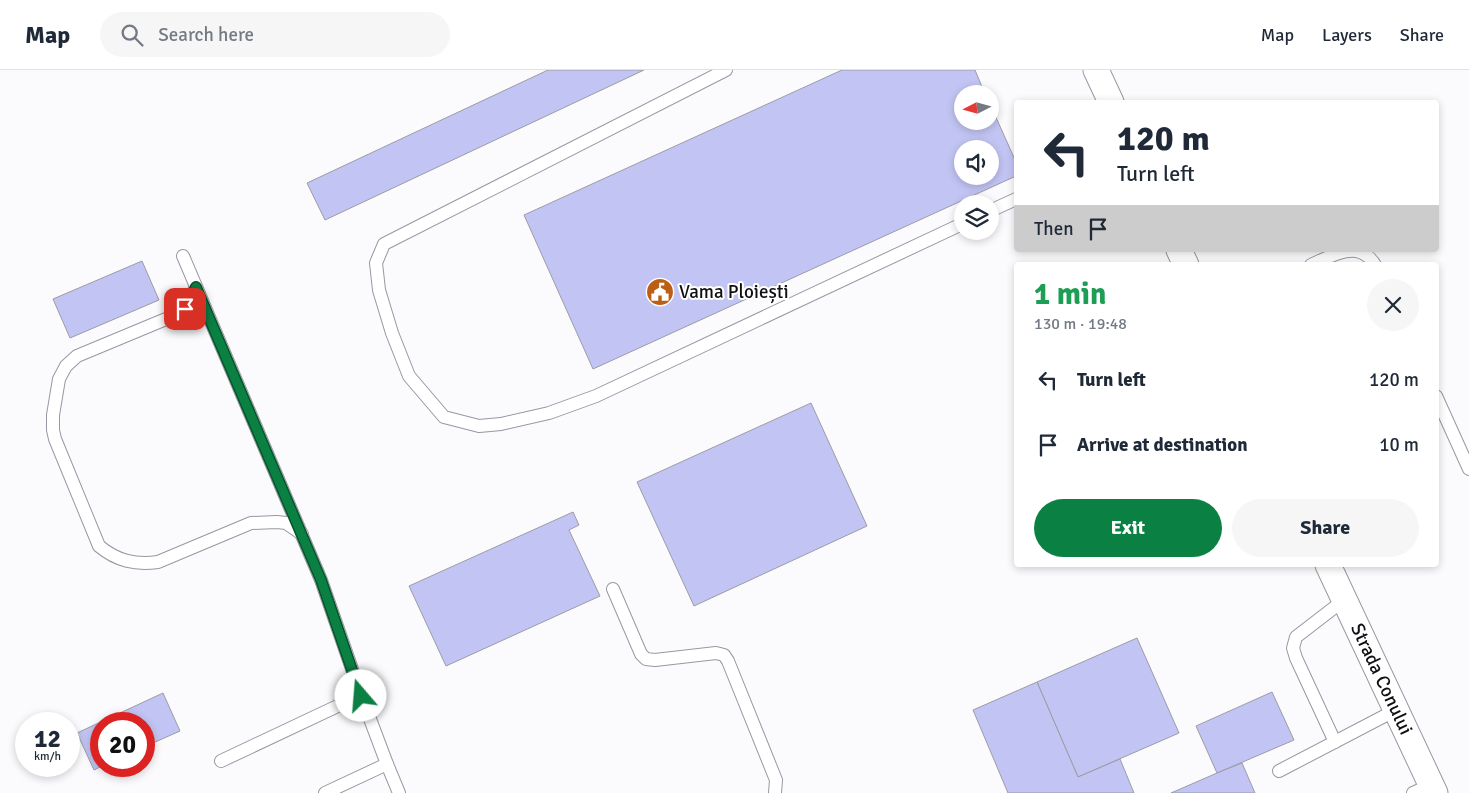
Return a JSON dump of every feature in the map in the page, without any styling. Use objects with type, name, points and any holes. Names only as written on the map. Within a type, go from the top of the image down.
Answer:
[{"type":"street","points":[[1096,70],[1110,100]]},
{"type":"street","name":"Strada Conului","points":[[1329,567],[1396,710],[1427,790]]},
{"type":"lane","points":[[726,70],[384,244],[376,263],[379,290],[392,333],[409,376],[444,417],[479,426],[501,424],[549,413],[596,396],[954,228]]},
{"type":"lane","points":[[999,207],[1014,200]]},
{"type":"lane","points":[[1317,262],[1334,254],[1346,252],[1360,252],[1373,262]]},
{"type":"lane","points":[[183,256],[321,580],[361,696],[399,793]]},
{"type":"lane","points":[[196,287],[185,309],[178,314],[77,356],[66,366],[59,379],[53,415],[55,439],[100,546],[110,555],[126,561],[146,563],[158,562],[251,523],[286,523],[302,534]]},
{"type":"lane","points":[[1439,403],[1469,468]]},
{"type":"lane","points":[[613,589],[641,654],[646,659],[655,660],[716,653],[724,655],[776,780],[775,793]]},
{"type":"lane","points":[[1335,742],[1293,648],[1296,638],[1344,600]]},
{"type":"lane","points":[[221,761],[361,696]]},
{"type":"lane","points":[[1279,772],[1396,710]]},
{"type":"lane","points":[[325,793],[387,764]]},
{"type":"building","points":[[548,70],[644,70],[325,220],[307,183]]},
{"type":"building","name":"Vama Ploiești","points":[[842,70],[975,70],[981,85],[954,85],[954,130],[999,130],[999,124],[1014,158],[1014,177],[999,184],[999,140],[954,140],[954,185],[996,185],[974,195],[954,195],[954,204],[593,369],[524,215]]},
{"type":"building","points":[[142,261],[159,300],[70,338],[53,299]]},
{"type":"building","points":[[811,403],[867,526],[694,606],[637,482]]},
{"type":"building","points":[[573,512],[579,525],[569,530],[600,596],[446,666],[409,586]]},
{"type":"building","points":[[1137,638],[1179,733],[1078,777],[1037,682]]},
{"type":"building","points":[[1037,682],[1078,777],[1120,759],[1134,793],[1008,793],[973,710]]},
{"type":"building","points":[[1272,692],[1294,740],[1217,773],[1196,726]]},
{"type":"building","points":[[163,693],[180,731],[155,742],[155,712],[122,712]]},
{"type":"building","points":[[90,727],[90,761],[80,740],[80,732]]},
{"type":"building","points":[[1242,763],[1255,793],[1171,793],[1217,773]]},
{"type":"place","name":"Vama Ploiești","points":[[660,292]]},
{"type":"route","points":[[185,309],[196,287],[321,580],[361,696]]}]
